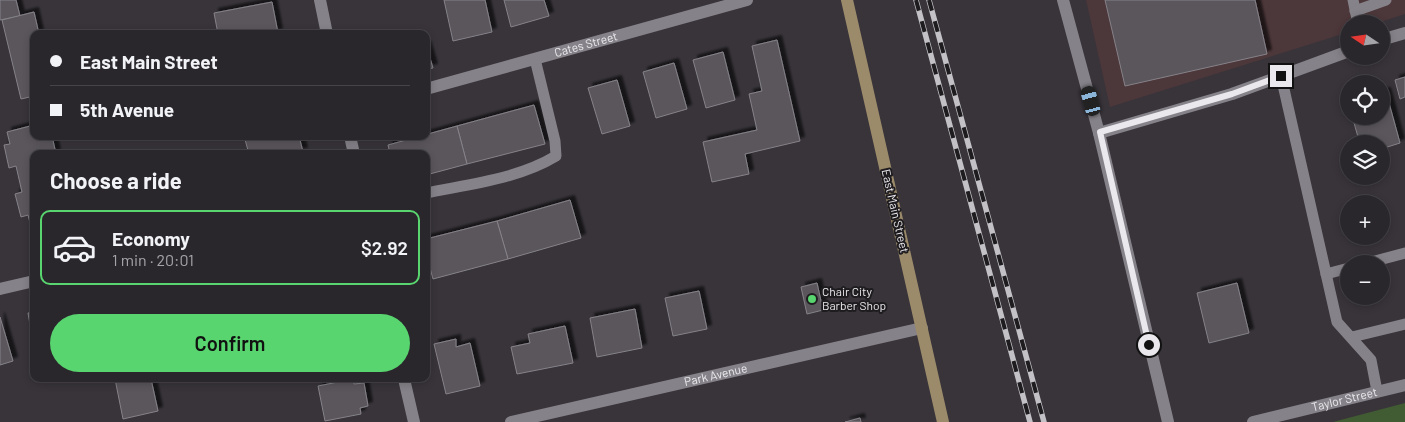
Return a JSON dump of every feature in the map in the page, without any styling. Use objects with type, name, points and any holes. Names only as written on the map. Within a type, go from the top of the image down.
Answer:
[{"type":"main road","name":"East Main Street","points":[[847,0],[943,422]]},
{"type":"street","points":[[320,0],[326,30]]},
{"type":"street","name":"Cates Street","points":[[430,88],[747,0]]},
{"type":"street","points":[[1063,0],[1100,132],[1168,422]]},
{"type":"street","points":[[1390,37],[1405,33]]},
{"type":"street","points":[[1100,132],[1232,94],[1340,54]]},
{"type":"street","points":[[0,289],[30,282]]},
{"type":"street","name":"Park Avenue","points":[[511,422],[922,328]]},
{"type":"street","points":[[405,382],[414,422]]},
{"type":"street","name":"Taylor Street","points":[[1253,422],[1405,384]]},
{"type":"lane","points":[[1354,5],[1386,0]]},
{"type":"lane","points":[[430,191],[498,178],[541,165],[556,156],[555,141],[535,59]]},
{"type":"lane","points":[[1281,76],[1337,322],[1371,360],[1377,391]]},
{"type":"lane","points":[[1390,257],[1405,253]]},
{"type":"lane","points":[[1326,274],[1340,270]]},
{"type":"lane","points":[[1352,337],[1405,324]]},
{"type":"shaded area","points":[[1086,0],[1405,0],[1405,14],[1390,19],[1390,15],[1340,15],[1340,35],[1110,107]]},
{"type":"green space","points":[[1405,403],[1405,422],[1333,422]]},
{"type":"building","points":[[0,0],[16,0],[20,16],[0,20]]},
{"type":"building","points":[[444,0],[485,0],[492,32],[453,41]]},
{"type":"building","points":[[504,0],[544,0],[549,16],[511,27]]},
{"type":"building","points":[[1105,0],[1255,0],[1267,54],[1125,86]]},
{"type":"building","points":[[272,2],[277,30],[217,30],[214,13]]},
{"type":"building","points":[[34,12],[38,30],[30,30],[30,97],[21,99],[2,20]]},
{"type":"building","points":[[777,40],[800,141],[745,154],[749,174],[712,182],[703,142],[757,130],[749,94],[762,91],[752,46]]},
{"type":"building","points":[[723,52],[735,100],[706,108],[693,60]]},
{"type":"building","points":[[674,63],[687,109],[656,118],[643,72]]},
{"type":"building","points":[[1405,77],[1405,97],[1400,99],[1395,80]]},
{"type":"building","points":[[617,80],[630,126],[602,134],[588,88]]},
{"type":"building","points":[[534,105],[545,144],[467,164],[457,126]]},
{"type":"building","points":[[1390,107],[1400,143],[1390,146],[1390,135],[1357,135],[1355,125],[1390,125]]},
{"type":"building","points":[[30,126],[30,140],[53,140],[55,150],[30,150],[30,223],[28,215],[21,217],[15,194],[22,192],[16,166],[9,168],[4,145],[10,144],[7,132]]},
{"type":"building","points":[[457,126],[467,164],[430,174],[430,150],[389,150],[388,145],[406,140],[430,140],[430,133]]},
{"type":"building","points":[[245,140],[300,140],[302,150],[248,150]]},
{"type":"building","points":[[570,200],[581,238],[508,259],[497,221]]},
{"type":"building","points":[[497,221],[508,259],[433,279],[430,268],[430,238]]},
{"type":"building","points":[[817,283],[823,310],[807,314],[801,287]]},
{"type":"building","points":[[1237,283],[1249,333],[1209,343],[1197,293]]},
{"type":"building","points":[[699,291],[707,329],[673,336],[665,298]]},
{"type":"building","points":[[635,309],[642,348],[597,357],[590,318]]},
{"type":"building","points":[[0,317],[13,361],[0,365]]},
{"type":"building","points":[[565,326],[573,363],[517,374],[511,347],[530,343],[528,334]]},
{"type":"building","points":[[456,339],[456,347],[470,343],[480,386],[446,394],[434,344]]},
{"type":"building","points":[[116,382],[152,382],[158,411],[123,419]]},
{"type":"building","points":[[338,382],[364,383],[368,406],[360,408],[361,414],[325,421],[318,386]]},
{"type":"building","points":[[860,418],[861,422],[845,422]]},
{"type":"railway","points":[[916,0],[1030,422]]},
{"type":"railway","points":[[929,0],[1044,422]]},
{"type":"place","name":"Chair City Barber Shop","points":[[812,299]]},
{"type":"route","points":[[1149,345],[1100,132],[1232,94],[1281,76]]}]
